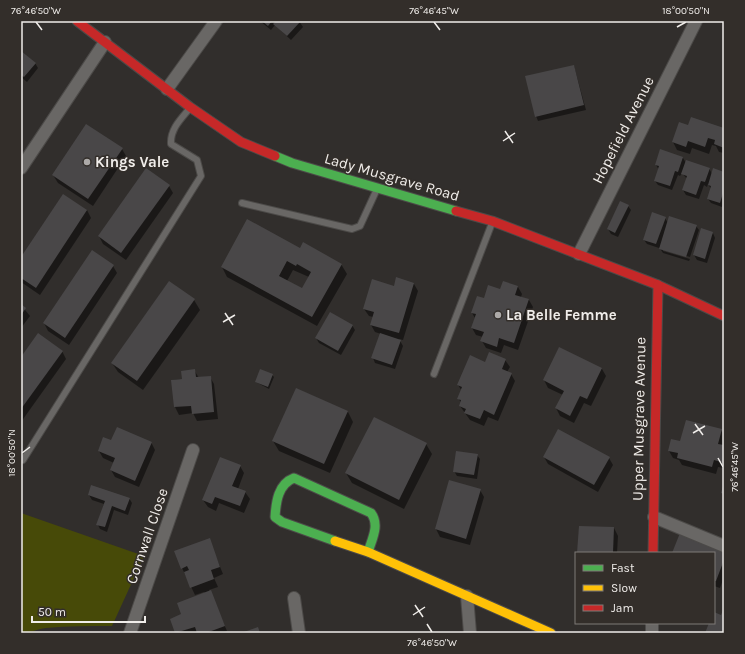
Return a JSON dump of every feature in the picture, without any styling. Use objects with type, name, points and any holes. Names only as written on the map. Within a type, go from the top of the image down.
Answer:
[{"type":"street","name":"Lady Musgrave Road","points":[[77,21],[190,107],[241,142],[292,164],[492,221],[658,284],[724,316]]},
{"type":"street","points":[[167,88],[216,21]]},
{"type":"street","name":"Hopefield Avenue","points":[[579,254],[696,21]]},
{"type":"street","points":[[21,168],[105,42]]},
{"type":"street","name":"Upper Musgrave Avenue","points":[[653,552],[658,284]]},
{"type":"street","name":"Cornwall Close","points":[[130,633],[193,450]]},
{"type":"street","points":[[368,552],[376,522],[375,516],[294,478],[286,479],[282,485],[274,517],[282,522],[368,552],[551,633]]},
{"type":"street","points":[[654,517],[724,546]]},
{"type":"street","points":[[467,596],[470,633]]},
{"type":"street","points":[[294,598],[299,633]]},
{"type":"lane","points":[[23,460],[201,176],[197,160],[171,144],[171,136],[174,127],[190,107]]},
{"type":"lane","points":[[242,202],[352,229],[360,226],[377,188]]},
{"type":"lane","points":[[434,374],[492,221]]},
{"type":"shaded area","points":[[21,513],[144,556],[112,626],[54,627],[21,633]]},
{"type":"building","points":[[262,21],[272,21],[268,26]]},
{"type":"building","points":[[276,21],[301,21],[287,36],[273,24]]},
{"type":"building","points":[[21,51],[36,63],[24,77],[21,75]]},
{"type":"building","points":[[574,65],[584,105],[535,117],[525,76]]},
{"type":"building","points":[[691,117],[724,128],[724,148],[714,144],[715,140],[708,138],[705,147],[688,141],[686,147],[672,142],[679,122],[688,125]]},
{"type":"building","name":"Kings Vale","points":[[86,124],[123,148],[88,199],[52,175]]},
{"type":"building","points":[[660,149],[683,157],[678,172],[675,171],[670,186],[654,181],[659,166],[655,165]]},
{"type":"building","points":[[686,160],[710,168],[705,182],[701,181],[696,195],[682,190],[687,176],[681,174]]},
{"type":"building","points":[[146,168],[170,185],[121,253],[98,236]]},
{"type":"building","points":[[713,168],[724,172],[724,190],[720,203],[707,199],[711,186],[708,185]]},
{"type":"building","points":[[63,194],[87,210],[36,288],[21,278],[21,257]]},
{"type":"building","points":[[620,201],[629,205],[615,233],[607,229]]},
{"type":"building","points":[[652,212],[666,217],[656,244],[643,240]]},
{"type":"building","points":[[669,216],[697,225],[686,257],[659,249]]},
{"type":"building","points":[[247,219],[300,248],[303,242],[342,264],[312,317],[221,267]],"holes":[[[287,261],[296,266],[297,264],[311,272],[302,288],[279,276]]]},
{"type":"building","points":[[701,228],[713,232],[705,259],[693,255]]},
{"type":"building","points":[[92,250],[114,265],[65,338],[43,323]]},
{"type":"building","points":[[396,277],[414,283],[399,333],[370,325],[374,312],[363,309],[372,279],[394,286]]},
{"type":"building","points":[[169,281],[195,299],[137,381],[111,363]]},
{"type":"building","points":[[503,281],[518,286],[515,295],[529,299],[514,343],[499,338],[497,347],[480,341],[484,332],[471,328],[476,314],[471,313],[477,296],[484,298],[488,285],[500,289]]},
{"type":"building","points":[[21,304],[26,308],[21,315]]},
{"type":"building","points":[[330,312],[353,325],[338,351],[315,338]]},
{"type":"building","points":[[38,333],[63,351],[21,409],[21,357]]},
{"type":"building","points":[[380,333],[401,340],[392,365],[371,358]]},
{"type":"building","points":[[559,347],[602,368],[587,399],[580,396],[570,416],[555,408],[564,391],[543,380]]},
{"type":"building","points":[[489,352],[506,359],[502,369],[512,373],[494,415],[484,410],[480,419],[464,413],[466,409],[459,406],[461,400],[457,399],[462,387],[457,385],[470,355],[485,362]]},
{"type":"building","points":[[195,369],[196,377],[211,376],[214,412],[192,414],[191,406],[174,407],[171,380],[182,379],[181,371]]},
{"type":"building","points":[[260,369],[273,374],[268,387],[255,382]]},
{"type":"building","points":[[296,388],[348,411],[324,464],[272,441]]},
{"type":"building","points":[[374,417],[427,443],[399,500],[345,473]]},
{"type":"building","points":[[686,420],[722,429],[718,444],[724,445],[724,463],[714,460],[712,467],[677,458],[678,453],[668,451],[671,439],[680,441]]},
{"type":"building","points":[[117,427],[152,442],[135,481],[110,470],[115,458],[98,451],[103,437],[111,440]]},
{"type":"building","points":[[558,429],[610,457],[594,485],[543,457]]},
{"type":"building","points":[[456,451],[478,454],[474,475],[453,472]]},
{"type":"building","points":[[220,457],[241,465],[232,486],[246,491],[240,506],[215,497],[212,504],[202,500]]},
{"type":"building","points":[[449,480],[481,489],[466,539],[435,529]]},
{"type":"building","points":[[724,483],[724,494],[721,493]]},
{"type":"building","points":[[91,485],[130,498],[125,511],[112,506],[105,527],[96,525],[105,501],[88,495]]},
{"type":"building","points":[[579,526],[614,527],[613,552],[577,552]]},
{"type":"building","points":[[680,533],[724,551],[724,560],[716,581],[715,552],[672,552]]},
{"type":"building","points":[[210,538],[220,567],[211,570],[214,579],[190,588],[184,572],[189,570],[187,566],[181,569],[174,551]]},
{"type":"building","points":[[211,590],[225,626],[206,633],[197,633],[195,627],[175,633],[170,619],[181,614],[177,603]]},
{"type":"building","points":[[724,608],[724,633],[705,633],[709,624],[715,624],[715,612],[721,615]]},
{"type":"building","points":[[258,627],[260,633],[241,633]]},
{"type":"traffic: fast","points":[[275,156],[292,163],[456,211]]},
{"type":"traffic: fast","points":[[335,541],[282,522],[275,517],[279,494],[284,485],[294,478],[371,513],[374,518],[375,527],[368,552]]},
{"type":"traffic: slow","points":[[335,541],[368,552],[551,633]]},
{"type":"traffic: jam","points":[[77,21],[190,107],[241,142],[275,156]]},
{"type":"traffic: jam","points":[[456,211],[492,221],[658,285],[724,316]]},
{"type":"traffic: jam","points":[[653,552],[658,285]]},
{"type":"place","name":"Kings Vale","points":[[87,162]]},
{"type":"place","name":"La Belle Femme","points":[[498,315]]}]
